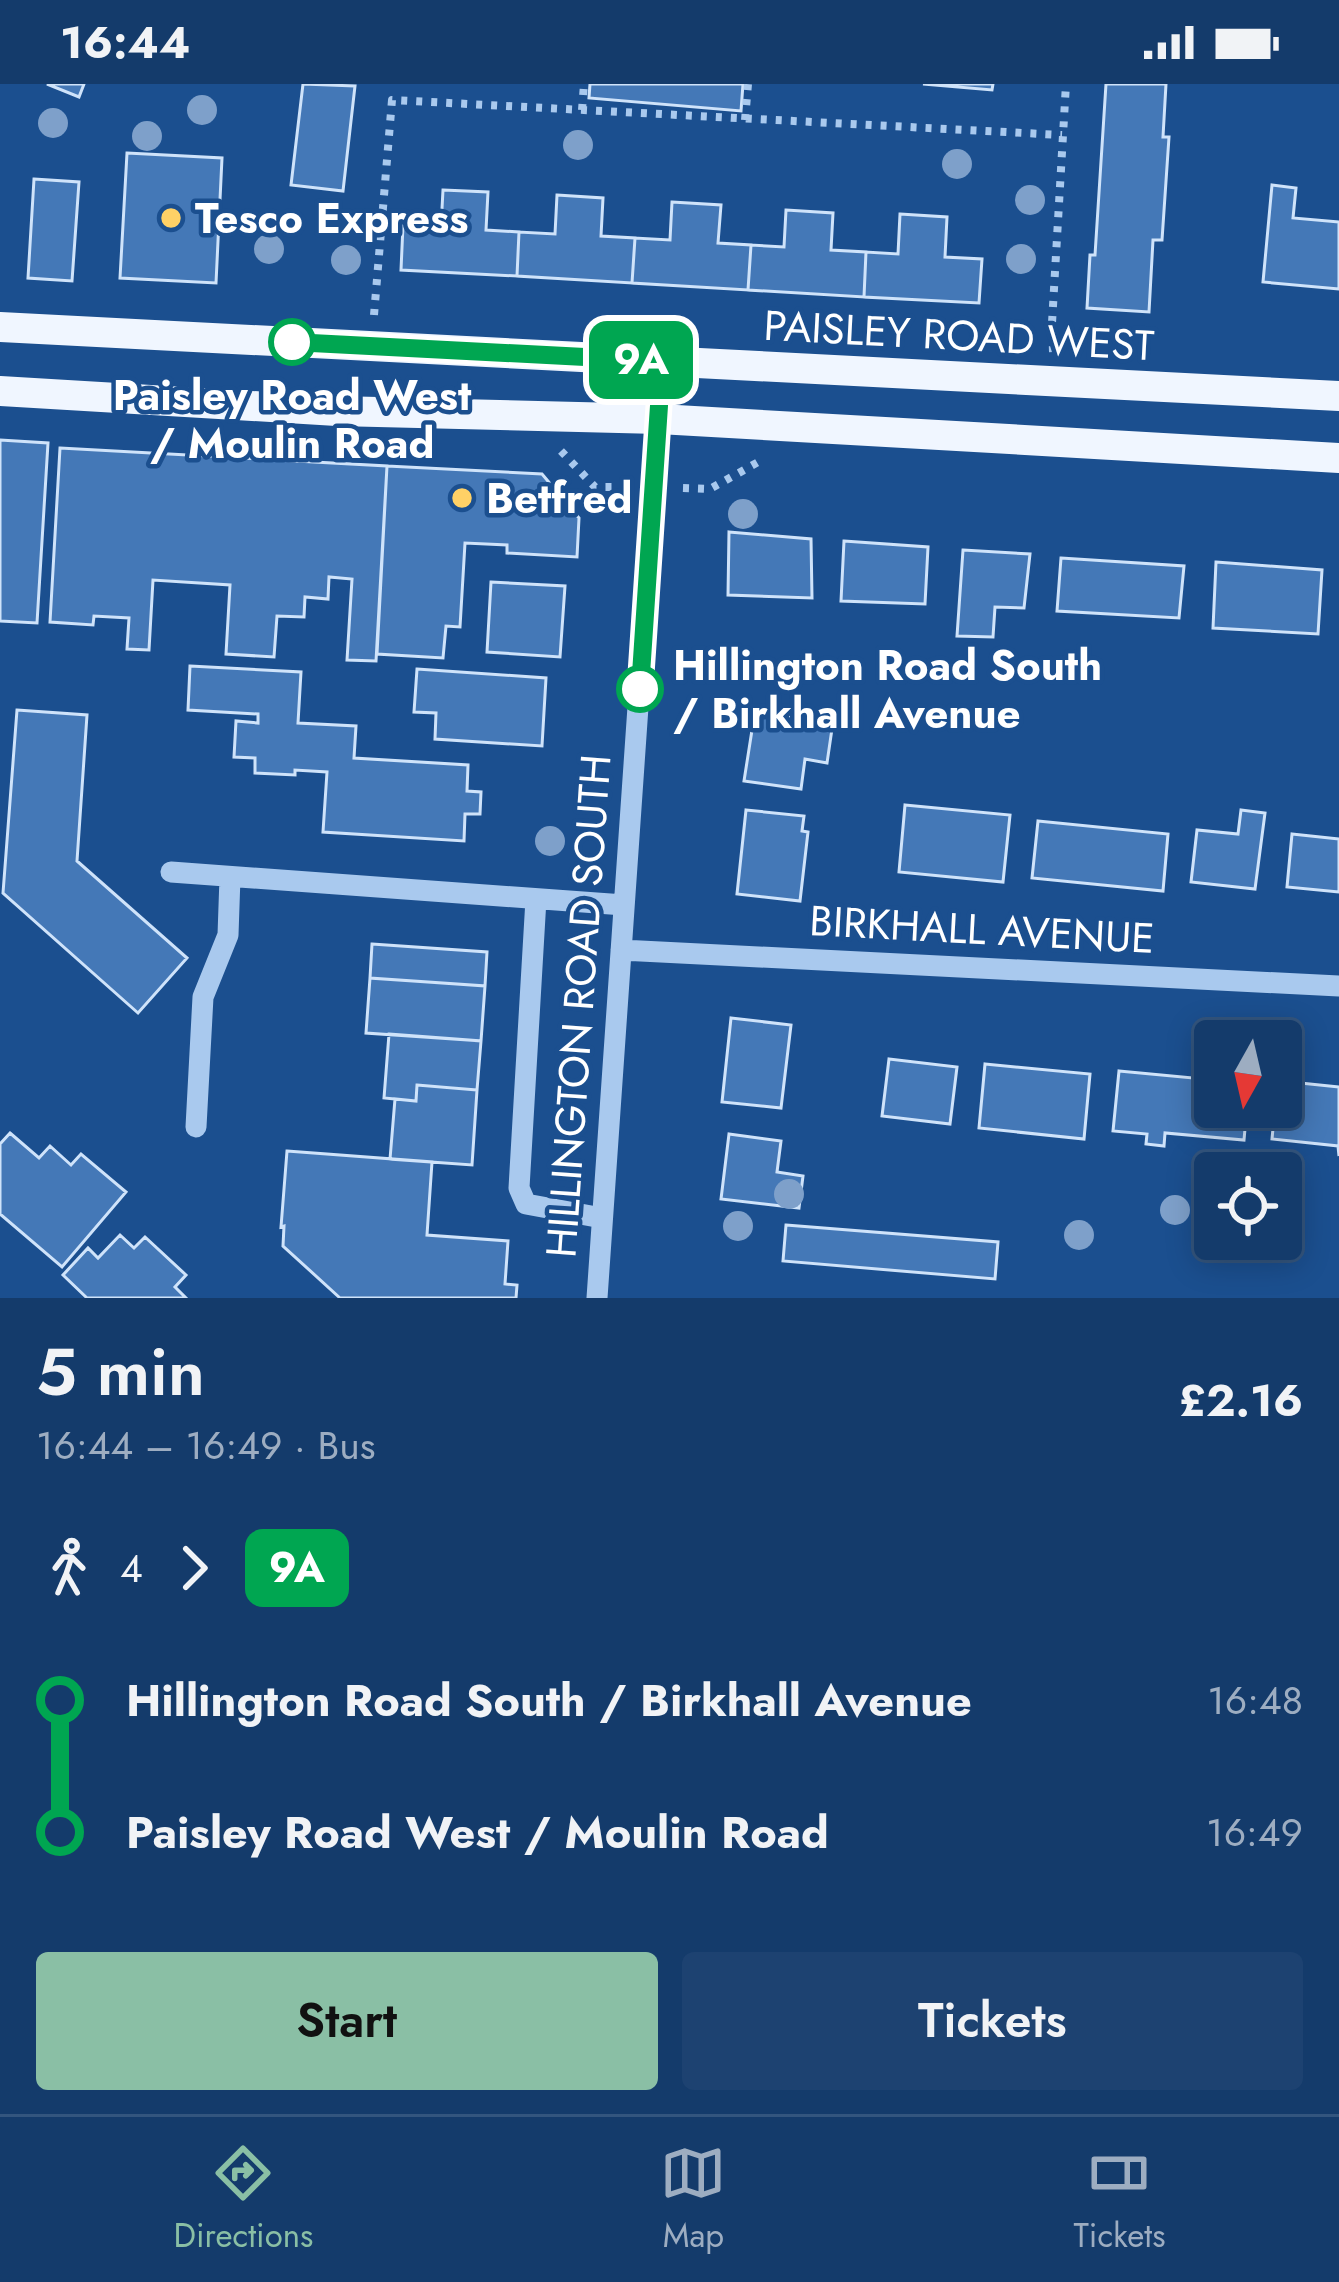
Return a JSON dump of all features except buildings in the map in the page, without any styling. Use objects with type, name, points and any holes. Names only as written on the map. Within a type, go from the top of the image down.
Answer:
[{"type":"main road","name":"PAISLEY ROAD WEST","points":[[0,327],[1339,396]]},
{"type":"main road","points":[[0,391],[337,411],[659,419],[1339,458]]},
{"type":"street","name":"HILLINGTON ROAD SOUTH","points":[[597,1298],[662,361]]},
{"type":"street","points":[[171,872],[624,905]]},
{"type":"street","points":[[196,1127],[203,997],[227,935],[230,877]]},
{"type":"street","points":[[536,899],[520,1188],[526,1204],[602,1218]]},
{"type":"street","name":"BIRKHALL AVENUE","points":[[621,950],[1339,986]]},
{"type":"path","points":[[582,110],[584,84]]},
{"type":"path","points":[[745,120],[748,84]]},
{"type":"path","points":[[1055,382],[1052,323],[1066,84]]},
{"type":"path","points":[[371,346],[392,100],[1062,135]]},
{"type":"bus line","name":"9A","points":[[292,342],[662,361],[640,689]]},
{"type":"place","name":"Tesco Express","points":[[171,218]]},
{"type":"place","name":"Paisley Road West / Moulin Road","points":[[292,342]]},
{"type":"place","name":"Betfred","points":[[462,498]]},
{"type":"place","name":"Hillington Road South / Birkhall Avenue","points":[[640,689]]}]
